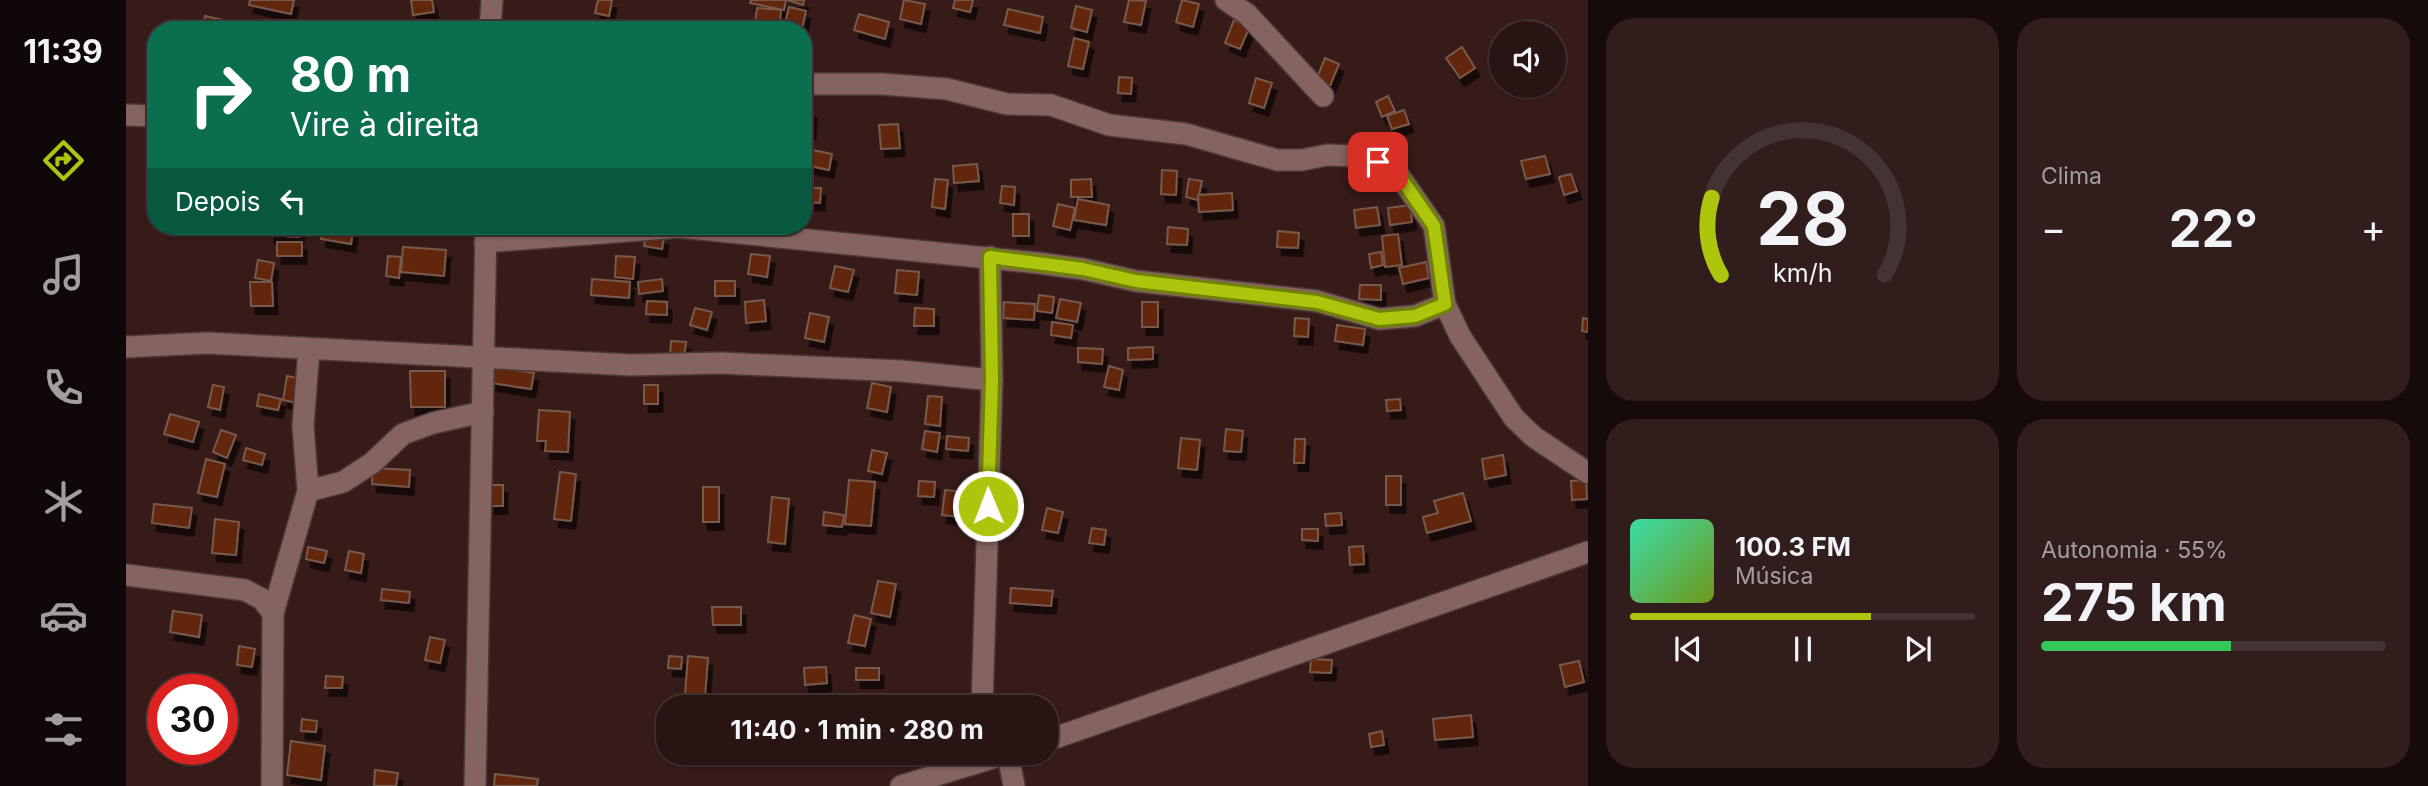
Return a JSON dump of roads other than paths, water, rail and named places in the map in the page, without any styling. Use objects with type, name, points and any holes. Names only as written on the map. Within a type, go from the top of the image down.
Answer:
[{"type":"street","points":[[491,21],[492,0]]},
{"type":"street","points":[[1226,0],[1247,15],[1324,96]]},
{"type":"street","points":[[812,84],[882,84],[947,89],[1007,104],[1051,105],[1109,125],[1186,134],[1277,160],[1302,160],[1327,155],[1356,156],[1378,162],[1396,171],[1434,226],[1445,304],[1460,336],[1514,418],[1534,437],[1588,473]]},
{"type":"street","points":[[126,116],[147,116]]},
{"type":"street","points":[[475,786],[485,359],[485,235]]},
{"type":"street","points":[[762,235],[990,257],[1083,269],[1136,281],[1317,302],[1379,319],[1415,316],[1445,304]]},
{"type":"street","points":[[982,695],[992,380],[990,257]]},
{"type":"street","points":[[126,347],[207,344],[631,365],[720,363],[902,371],[992,380]]},
{"type":"street","points":[[272,786],[270,751],[273,613],[308,491],[303,426],[309,349]]},
{"type":"street","points":[[308,491],[343,482],[372,463],[403,435],[433,423],[482,412]]},
{"type":"street","points":[[1058,737],[1588,552]]},
{"type":"street","points":[[126,575],[245,590],[262,598],[273,613]]},
{"type":"street","points":[[901,786],[962,765]]},
{"type":"street","points":[[1011,765],[1014,786]]}]
